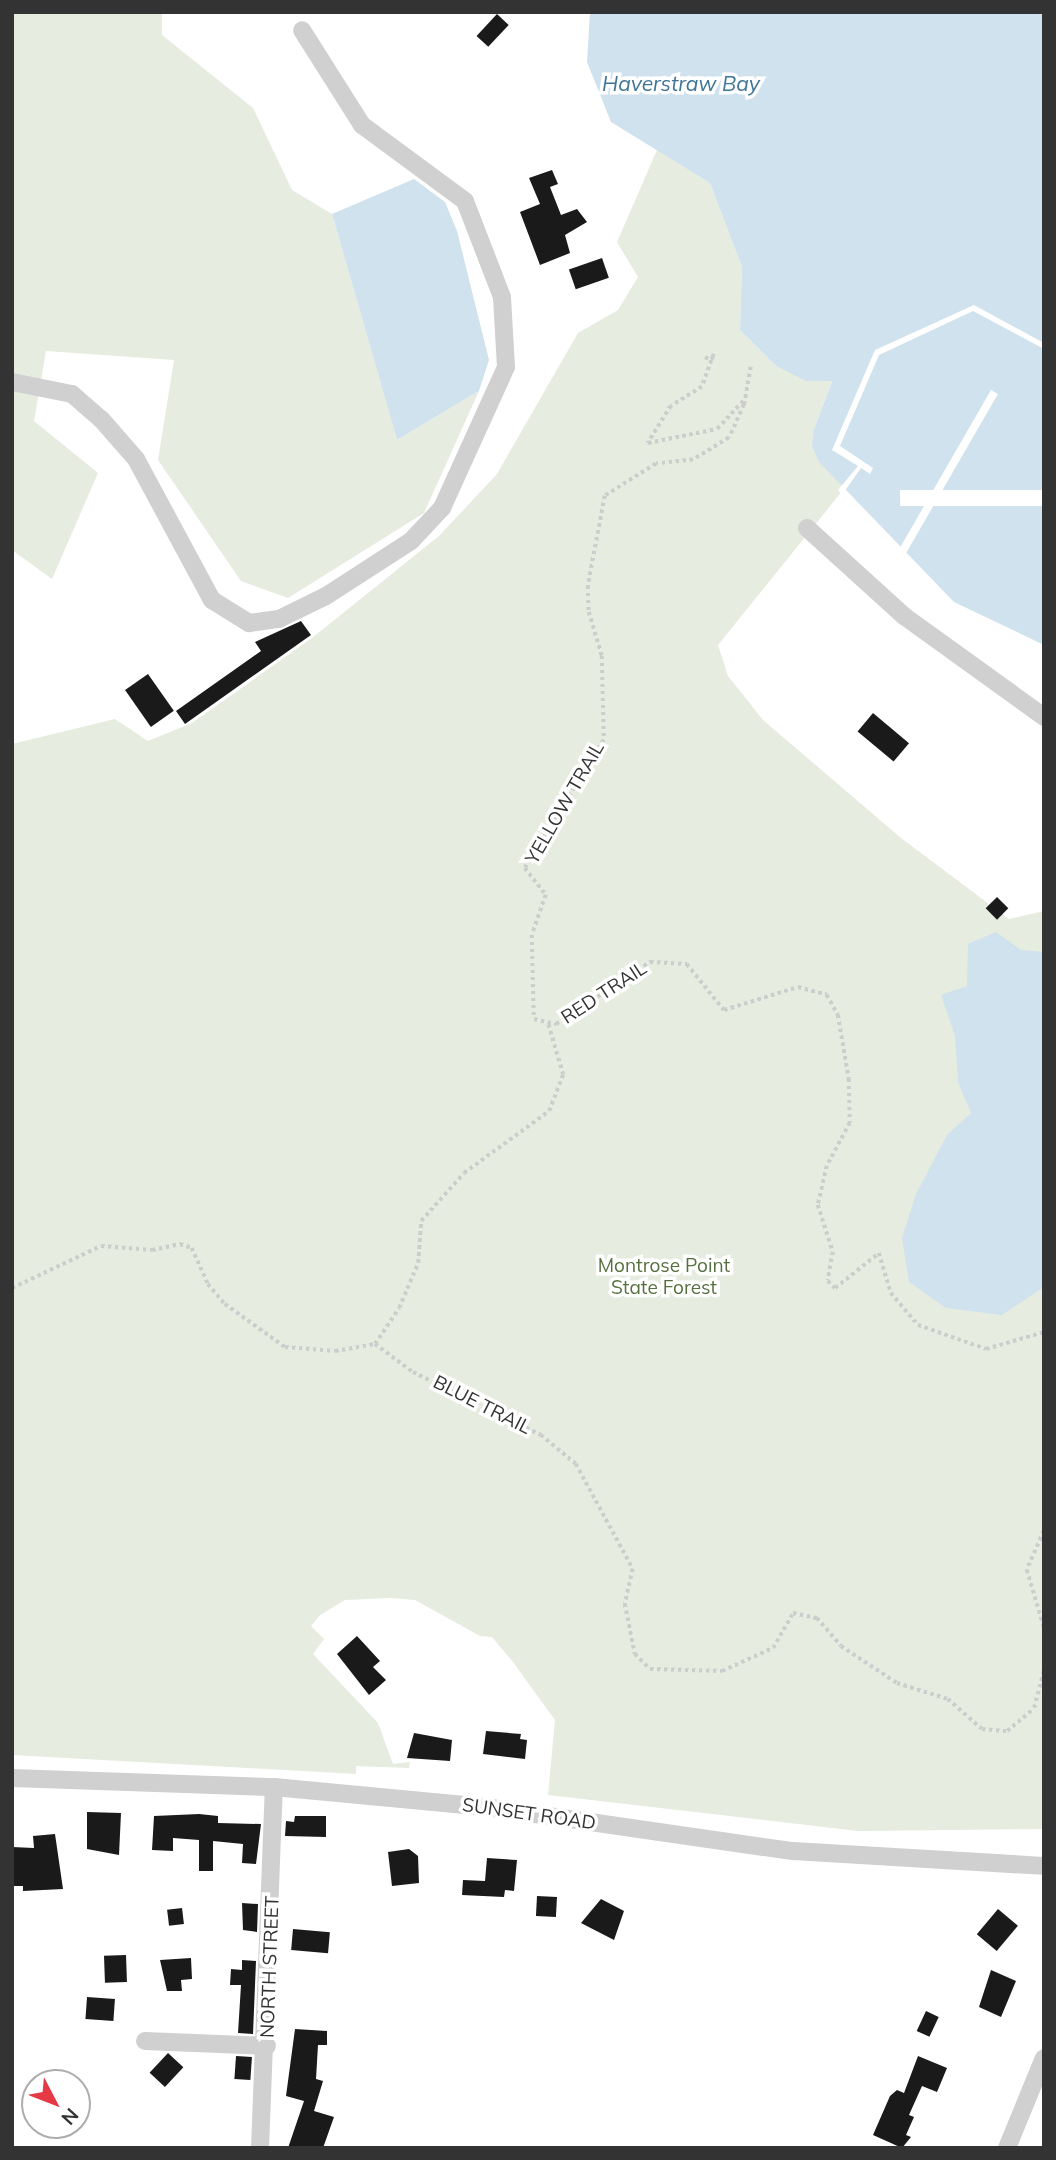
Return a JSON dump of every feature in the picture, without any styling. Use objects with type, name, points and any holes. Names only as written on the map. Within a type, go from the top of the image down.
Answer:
[{"type":"street","points":[[12,382],[72,394],[101,419],[136,459],[212,600],[249,623],[279,619],[326,596],[411,541],[442,508],[506,367],[502,297],[465,201],[362,125],[302,30]]},
{"type":"street","points":[[807,528],[904,616],[1044,717]]},
{"type":"street","name":"SUNSET ROAD","points":[[12,1778],[274,1787],[486,1807],[793,1851],[1044,1866]]},
{"type":"street","name":"NORTH STREET","points":[[260,2148],[267,2046],[274,1787]]},
{"type":"street","points":[[145,2041],[267,2046]]},
{"type":"street","points":[[1007,2148],[1044,2058]]},
{"type":"path","points":[[705,357],[711,360],[714,354],[702,387],[671,406],[648,443],[717,429],[745,398]]},
{"type":"path","name":"YELLOW TRAIL","points":[[548,1024],[534,1019],[532,935],[546,895],[525,868],[604,740],[602,656],[589,612],[588,586],[605,496],[656,464],[693,460],[729,438],[745,398],[751,367]]},
{"type":"path","name":"RED TRAIL","points":[[375,1343],[399,1308],[418,1263],[421,1221],[464,1173],[549,1111],[563,1074],[548,1024],[613,991],[650,962],[687,964],[724,1010],[798,987],[827,995],[838,1015],[847,1066],[850,1123],[827,1166],[818,1205],[833,1252],[828,1281],[835,1288],[879,1253],[891,1293],[918,1325],[986,1349],[1044,1332]]},
{"type":"path","points":[[12,1288],[101,1246],[152,1250],[180,1244],[192,1248],[208,1284],[225,1304],[285,1347],[335,1351],[375,1343]]},
{"type":"path","name":"BLUE TRAIL","points":[[375,1343],[413,1372],[541,1435],[576,1464],[633,1569],[625,1604],[635,1654],[650,1669],[722,1671],[773,1648],[793,1613],[817,1618],[841,1646],[897,1683],[948,1699],[982,1729],[1007,1731],[1034,1708],[1044,1669]]},
{"type":"path","points":[[1044,1531],[1027,1570],[1044,1627]]},
{"type":"green space","points":[[12,12],[162,12],[162,35],[253,108],[292,190],[332,214],[397,440],[479,391],[424,513],[288,598],[241,581],[158,460],[174,360],[46,351],[34,421],[98,473],[52,579],[12,550]]},
{"type":"green space","name":"Montrose Point State Forest","points":[[657,150],[710,183],[742,267],[740,330],[776,366],[832,380],[814,429],[843,490],[718,645],[728,676],[763,720],[901,838],[1009,919],[1044,911],[1044,1829],[858,1831],[548,1795],[555,1720],[513,1662],[492,1637],[480,1636],[415,1600],[391,1598],[345,1600],[320,1615],[311,1626],[324,1639],[313,1654],[378,1723],[393,1764],[410,1762],[409,1768],[356,1766],[356,1774],[12,1755],[12,744],[115,719],[148,741],[192,723],[312,638],[439,536],[497,474],[578,333],[618,310],[638,277],[617,242]]},
{"type":"water","name":"Haverstraw Bay","points":[[590,12],[1044,12],[1044,645],[954,602],[819,462],[812,446],[814,429],[832,381],[806,381],[776,366],[740,330],[742,267],[710,183],[611,122],[587,62]]},
{"type":"water","points":[[414,179],[445,202],[457,231],[489,360],[479,391],[397,440],[332,214]]},
{"type":"water","points":[[996,932],[1021,950],[1044,952],[1044,1287],[1002,1315],[946,1308],[909,1282],[902,1238],[916,1194],[947,1135],[971,1113],[958,1082],[955,1036],[941,995],[967,986],[968,944]]},
{"type":"pier","points":[[974,305],[1044,343],[1044,349],[973,311],[879,355],[840,446],[873,468],[870,474],[861,468],[842,495],[838,490],[858,466],[832,450],[875,350]]},
{"type":"pier","points":[[991,390],[998,394],[904,556],[898,552]]},
{"type":"pier","points":[[900,490],[1044,490],[1044,506],[900,506]]},
{"type":"building","points":[[497,14],[509,25],[488,47],[477,36]]},
{"type":"building","points":[[552,170],[558,184],[550,187],[561,215],[577,209],[587,222],[565,235],[570,253],[540,265],[520,212],[540,204],[529,178]]},
{"type":"building","points":[[602,258],[609,278],[576,289],[569,269]]},
{"type":"building","points":[[301,621],[311,635],[185,724],[176,711],[261,651],[255,642]]},
{"type":"building","points":[[148,674],[174,711],[151,727],[125,690]]},
{"type":"building","points":[[873,713],[909,743],[894,762],[858,731]]},
{"type":"building","points":[[997,897],[1008,908],[997,920],[986,908]]},
{"type":"building","points":[[357,1636],[380,1661],[373,1667],[386,1680],[369,1695],[337,1654]]},
{"type":"building","points":[[486,1731],[521,1734],[520,1739],[527,1740],[525,1759],[483,1754]]},
{"type":"building","points":[[414,1733],[452,1740],[450,1761],[407,1758]]},
{"type":"building","points":[[87,1812],[121,1813],[119,1855],[87,1849]]},
{"type":"building","points":[[154,1816],[218,1816],[218,1823],[261,1824],[256,1864],[242,1863],[243,1844],[213,1841],[213,1871],[199,1871],[199,1840],[173,1838],[173,1851],[152,1850]]},
{"type":"building","points":[[295,1816],[326,1816],[326,1837],[285,1836],[286,1821],[294,1822]]},
{"type":"building","points":[[55,1834],[63,1889],[23,1891],[23,1886],[12,1886],[12,1847],[34,1848],[33,1836]]},
{"type":"building","points":[[409,1849],[418,1856],[419,1883],[392,1886],[388,1852]]},
{"type":"building","points":[[487,1858],[517,1860],[514,1891],[505,1890],[504,1897],[462,1895],[463,1880],[485,1881]]},
{"type":"building","points":[[537,1896],[557,1897],[556,1917],[536,1916]]},
{"type":"building","points":[[601,1899],[624,1911],[614,1940],[581,1923]]},
{"type":"building","points":[[242,1903],[258,1904],[257,1932],[243,1930]]},
{"type":"building","points":[[182,1908],[184,1924],[169,1926],[167,1910]]},
{"type":"building","points":[[998,1909],[1018,1926],[997,1951],[977,1934]]},
{"type":"building","points":[[293,1929],[330,1932],[328,1953],[291,1950]]},
{"type":"building","points":[[126,1955],[127,1982],[105,1983],[104,1956]]},
{"type":"building","points":[[191,1958],[192,1979],[181,1980],[182,1991],[167,1991],[160,1960]]},
{"type":"building","points":[[242,1960],[256,1961],[253,2034],[238,2033],[241,1985],[230,1985],[231,1969],[242,1970]]},
{"type":"building","points":[[991,1970],[1016,1981],[1001,2017],[979,2007]]},
{"type":"building","points":[[87,1997],[115,1999],[113,2021],[85,2019]]},
{"type":"building","points":[[926,2011],[939,2017],[929,2037],[917,2031]]},
{"type":"building","points":[[295,2029],[327,2031],[327,2045],[318,2045],[316,2079],[323,2081],[314,2111],[334,2117],[323,2148],[288,2148],[304,2101],[286,2096]]},
{"type":"building","points":[[168,2053],[183,2067],[165,2087],[150,2073]]},
{"type":"building","points":[[236,2056],[252,2057],[250,2080],[234,2079]]},
{"type":"building","points":[[918,2056],[947,2068],[937,2092],[922,2086],[909,2115],[914,2117],[906,2135],[911,2137],[902,2148],[873,2135],[890,2096],[897,2090],[904,2093]]}]
